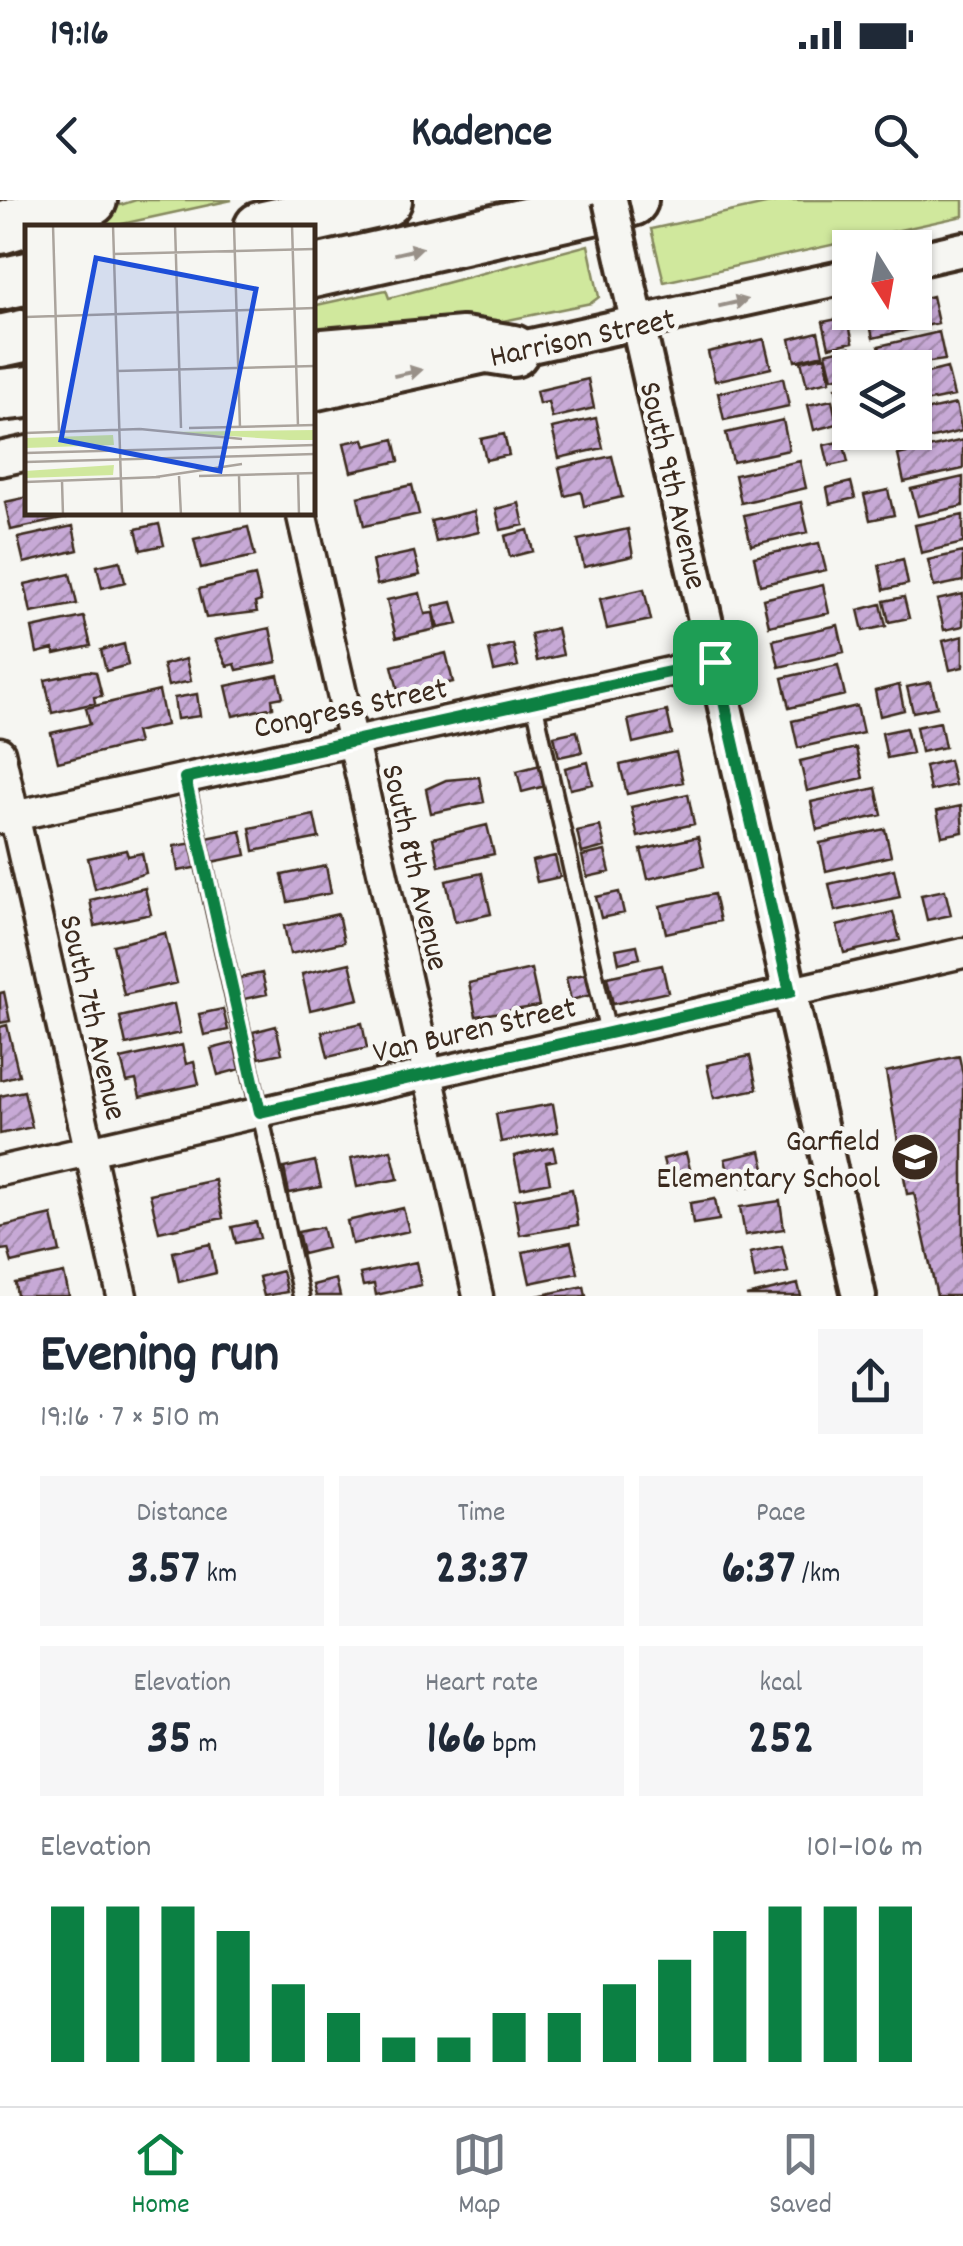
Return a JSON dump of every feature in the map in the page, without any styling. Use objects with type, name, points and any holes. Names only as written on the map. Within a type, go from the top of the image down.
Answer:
[{"type":"highway","points":[[0,228],[92,200]]},
{"type":"highway","points":[[274,225],[386,200]]},
{"type":"highway","points":[[315,271],[632,200]]},
{"type":"highway","points":[[0,284],[25,279]]},
{"type":"highway","points":[[0,341],[25,336]]},
{"type":"highway","points":[[315,356],[462,342],[513,351]]},
{"type":"highway","points":[[0,395],[25,392]]},
{"type":"street","name":"South 9th Avenue","points":[[610,200],[858,1296]]},
{"type":"street","points":[[932,256],[963,249]]},
{"type":"street","name":"Harrison Street","points":[[315,393],[832,280]]},
{"type":"street","points":[[0,459],[25,455]]},
{"type":"street","name":"South 8th Avenue","points":[[302,515],[478,1296]]},
{"type":"street","name":"Congress Street","points":[[7,818],[715,662]]},
{"type":"street","name":"South 7th Avenue","points":[[0,752],[7,818],[122,1296]]},
{"type":"street","name":"Van Buren Street","points":[[0,1171],[790,992],[962,957]]},
{"type":"lane","points":[[534,702],[608,1033]]},
{"type":"lane","points":[[185,778],[301,1296]]},
{"type":"green space","points":[[136,200],[232,200],[117,225],[57,225]]},
{"type":"green space","points":[[784,200],[963,200],[963,216],[900,230],[832,230],[832,245],[664,282],[651,229]]},
{"type":"green space","points":[[588,245],[599,297],[591,303],[479,326],[315,345],[315,305],[386,290],[389,298]]},
{"type":"building","points":[[932,296],[938,323],[932,324]]},
{"type":"building","points":[[832,320],[832,330],[850,330],[853,342],[829,347],[823,322]]},
{"type":"building","points":[[871,330],[908,330],[873,338]]},
{"type":"building","points":[[818,332],[823,354],[795,361],[790,339]]},
{"type":"building","points":[[939,332],[945,360],[932,362],[932,350],[880,350],[879,346]]},
{"type":"building","points":[[764,339],[771,368],[715,381],[708,352]]},
{"type":"building","points":[[832,352],[832,378],[826,353]]},
{"type":"building","points":[[825,356],[830,381],[807,386],[801,361]]},
{"type":"building","points":[[947,368],[954,396],[932,401],[932,372]]},
{"type":"building","points":[[783,378],[789,406],[724,420],[718,393]]},
{"type":"building","points":[[588,379],[594,408],[552,418],[548,402],[539,404],[536,391]]},
{"type":"building","points":[[832,400],[832,425],[814,430],[808,405]]},
{"type":"building","points":[[956,404],[962,431],[932,438],[932,409]]},
{"type":"building","points":[[596,418],[603,448],[559,458],[552,428]]},
{"type":"building","points":[[783,420],[789,450],[733,462],[726,433]]},
{"type":"building","points":[[504,434],[509,455],[486,460],[481,439]]},
{"type":"building","points":[[364,439],[366,446],[394,439],[399,461],[351,472],[344,443]]},
{"type":"building","points":[[963,440],[963,469],[904,482],[898,455]]},
{"type":"building","points":[[832,443],[832,450],[845,450],[848,462],[829,466],[824,445]]},
{"type":"building","points":[[612,456],[622,497],[584,506],[581,492],[565,496],[559,468]]},
{"type":"building","points":[[800,461],[806,488],[741,503],[735,475]]},
{"type":"building","points":[[963,477],[963,506],[918,516],[911,489]]},
{"type":"building","points":[[851,482],[855,498],[830,504],[827,488]]},
{"type":"building","points":[[412,485],[419,514],[364,526],[358,497]]},
{"type":"building","points":[[888,490],[894,515],[870,520],[864,495]]},
{"type":"building","points":[[25,498],[25,515],[66,518],[11,530],[5,502]]},
{"type":"building","points":[[801,502],[808,532],[751,545],[744,515]]},
{"type":"building","points":[[519,503],[524,525],[501,530],[496,509]]},
{"type":"building","points":[[474,511],[479,532],[436,542],[431,521]]},
{"type":"building","points":[[963,515],[963,543],[921,553],[915,525]]},
{"type":"building","points":[[159,524],[164,545],[141,550],[136,529]]},
{"type":"building","points":[[73,526],[78,550],[24,563],[18,538]]},
{"type":"building","points":[[248,527],[255,556],[201,568],[194,539]]},
{"type":"building","points":[[628,529],[633,556],[584,567],[578,540]]},
{"type":"building","points":[[528,530],[533,551],[510,557],[505,536]]},
{"type":"building","points":[[819,543],[826,570],[760,585],[754,557]]},
{"type":"building","points":[[414,552],[420,575],[377,585],[372,561]]},
{"type":"building","points":[[963,552],[963,581],[934,587],[928,560]]},
{"type":"building","points":[[903,559],[908,584],[884,590],[879,565]]},
{"type":"building","points":[[120,561],[125,582],[102,588],[97,566]]},
{"type":"building","points":[[70,574],[77,604],[31,613],[25,584]]},
{"type":"building","points":[[255,576],[261,601],[255,603],[257,612],[206,618],[199,589]]},
{"type":"building","points":[[823,585],[829,613],[769,626],[763,599]]},
{"type":"building","points":[[644,589],[651,620],[607,629],[600,599]]},
{"type":"building","points":[[420,593],[425,614],[433,613],[436,629],[396,638],[387,600]]},
{"type":"building","points":[[963,594],[963,626],[944,630],[937,600]]},
{"type":"building","points":[[904,597],[909,618],[889,622],[884,601]]},
{"type":"building","points":[[452,602],[458,624],[438,628],[433,606]]},
{"type":"building","points":[[881,604],[886,626],[863,631],[858,610]]},
{"type":"building","points":[[84,617],[91,646],[55,654],[53,649],[37,653],[32,628]]},
{"type":"building","points":[[838,625],[844,652],[779,667],[773,640]]},
{"type":"building","points":[[270,628],[277,662],[237,670],[235,664],[227,666],[215,640]]},
{"type":"building","points":[[557,628],[563,655],[537,661],[531,634]]},
{"type":"building","points":[[963,636],[963,667],[950,670],[943,641]]},
{"type":"building","points":[[124,644],[128,665],[106,671],[101,650]]},
{"type":"building","points":[[513,644],[518,666],[494,671],[489,650]]},
{"type":"building","points":[[446,653],[453,682],[399,694],[392,666]]},
{"type":"building","points":[[186,659],[191,681],[168,686],[163,665]]},
{"type":"building","points":[[838,665],[845,695],[789,708],[782,678]]},
{"type":"building","points":[[96,672],[102,696],[94,697],[95,703],[52,713],[45,680]]},
{"type":"building","points":[[278,675],[283,697],[272,699],[273,707],[233,716],[226,686]]},
{"type":"building","points":[[931,682],[937,707],[913,712],[907,687]]},
{"type":"building","points":[[899,685],[904,710],[880,716],[875,691]]},
{"type":"building","points":[[159,691],[166,725],[135,732],[138,743],[58,762],[51,733],[90,724],[86,708]]},
{"type":"building","points":[[197,694],[200,716],[177,719],[174,698]]},
{"type":"building","points":[[857,706],[863,733],[798,748],[792,721]]},
{"type":"building","points":[[667,711],[672,734],[633,743],[628,720]]},
{"type":"building","points":[[940,722],[945,747],[921,752],[916,727]]},
{"type":"building","points":[[906,728],[912,753],[887,758],[882,733]]},
{"type":"building","points":[[577,731],[582,752],[559,757],[554,736]]},
{"type":"building","points":[[856,748],[863,778],[807,791],[800,761]]},
{"type":"building","points":[[676,752],[683,782],[627,794],[620,765]]},
{"type":"building","points":[[949,760],[955,785],[930,791],[925,766]]},
{"type":"building","points":[[588,762],[593,784],[570,789],[565,768]]},
{"type":"building","points":[[540,765],[545,786],[522,792],[517,771]]},
{"type":"building","points":[[479,777],[484,802],[431,813],[426,789],[446,780]]},
{"type":"building","points":[[876,788],[882,815],[817,830],[811,802]]},
{"type":"building","points":[[688,794],[694,824],[638,837],[631,807]]},
{"type":"building","points":[[961,806],[963,832],[942,836],[937,811]]},
{"type":"building","points":[[314,815],[319,838],[254,851],[250,828]]},
{"type":"building","points":[[487,825],[494,854],[439,866],[433,838]]},
{"type":"building","points":[[600,826],[605,847],[582,853],[577,831]]},
{"type":"building","points":[[885,829],[891,856],[826,871],[820,843]]},
{"type":"building","points":[[241,831],[246,855],[212,862],[207,838]]},
{"type":"building","points":[[698,837],[704,866],[648,879],[641,850]]},
{"type":"building","points":[[195,843],[199,867],[178,871],[174,846]]},
{"type":"building","points":[[126,850],[128,856],[142,853],[146,873],[95,889],[88,858]]},
{"type":"building","points":[[605,851],[610,872],[587,877],[582,856]]},
{"type":"building","points":[[555,856],[560,877],[537,882],[532,861]]},
{"type":"building","points":[[326,866],[331,893],[288,902],[282,875]]},
{"type":"building","points":[[894,869],[900,897],[835,911],[829,884]]},
{"type":"building","points":[[482,873],[491,914],[455,922],[446,881]]},
{"type":"building","points":[[145,888],[151,914],[95,926],[90,900]]},
{"type":"building","points":[[945,890],[951,915],[927,920],[921,895]]},
{"type":"building","points":[[619,892],[624,913],[601,918],[596,897]]},
{"type":"building","points":[[714,894],[720,921],[666,933],[660,906]]},
{"type":"building","points":[[893,912],[900,940],[844,953],[837,926]]},
{"type":"building","points":[[338,914],[344,942],[290,954],[284,926]]},
{"type":"building","points":[[165,933],[177,983],[124,995],[113,945]]},
{"type":"building","points":[[637,945],[640,958],[619,963],[616,949]]},
{"type":"building","points":[[350,963],[359,999],[310,1010],[302,974]]},
{"type":"building","points":[[662,965],[668,992],[613,1004],[607,977]]},
{"type":"building","points":[[531,969],[539,1006],[476,1016],[469,983]]},
{"type":"building","points":[[262,973],[267,994],[244,999],[239,978]]},
{"type":"building","points":[[590,973],[595,994],[571,1000],[566,978]]},
{"type":"building","points":[[4,992],[10,1021],[0,1023],[0,993]]},
{"type":"building","points":[[174,1004],[180,1033],[126,1045],[120,1017]]},
{"type":"building","points":[[223,1009],[228,1030],[204,1035],[199,1014]]},
{"type":"building","points":[[362,1023],[367,1048],[328,1057],[322,1032]]},
{"type":"building","points":[[7,1025],[19,1075],[0,1080],[0,1027]]},
{"type":"building","points":[[276,1026],[282,1053],[259,1058],[253,1032]]},
{"type":"building","points":[[234,1043],[240,1069],[218,1075],[211,1049]]},
{"type":"building","points":[[182,1045],[186,1064],[194,1062],[199,1084],[140,1097],[136,1080],[127,1082],[121,1059]]},
{"type":"building","points":[[750,1056],[757,1089],[714,1098],[707,1065]]},
{"type":"building","points":[[959,1056],[963,1075],[963,1296],[937,1296],[914,1193],[907,1194],[886,1072]]},
{"type":"building","points":[[24,1091],[32,1127],[0,1134],[0,1096]]},
{"type":"building","points":[[553,1104],[558,1132],[501,1142],[496,1114]]},
{"type":"building","points":[[553,1147],[556,1160],[546,1162],[550,1182],[521,1188],[514,1156]]},
{"type":"building","points":[[391,1150],[398,1179],[357,1187],[351,1158]]},
{"type":"building","points":[[761,1151],[768,1182],[742,1188],[738,1169],[728,1171],[725,1159]]},
{"type":"building","points":[[686,1153],[691,1173],[668,1178],[663,1159]]},
{"type":"building","points":[[315,1161],[321,1187],[289,1193],[284,1168]]},
{"type":"building","points":[[215,1180],[223,1218],[159,1232],[150,1194]]},
{"type":"building","points":[[572,1189],[578,1225],[520,1235],[514,1200]]},
{"type":"building","points":[[715,1199],[719,1220],[693,1224],[690,1203]]},
{"type":"building","points":[[780,1201],[784,1229],[745,1235],[740,1207]]},
{"type":"building","points":[[403,1208],[409,1231],[352,1244],[347,1221]]},
{"type":"building","points":[[52,1215],[60,1252],[12,1263],[8,1249],[0,1250],[0,1227]]},
{"type":"building","points":[[256,1222],[260,1238],[236,1243],[232,1227]]},
{"type":"building","points":[[322,1227],[327,1248],[303,1254],[298,1232]]},
{"type":"building","points":[[571,1242],[578,1273],[530,1283],[523,1252]]},
{"type":"building","points":[[210,1244],[216,1273],[179,1282],[173,1252]]},
{"type":"building","points":[[782,1246],[788,1272],[755,1279],[750,1253]]},
{"type":"building","points":[[416,1262],[421,1285],[376,1295],[374,1284],[363,1286],[360,1274]]},
{"type":"building","points":[[282,1271],[287,1292],[264,1296],[259,1277]]},
{"type":"building","points":[[64,1273],[69,1296],[17,1296],[15,1283]]},
{"type":"building","points":[[336,1279],[340,1296],[316,1296],[313,1285]]},
{"type":"building","points":[[798,1284],[801,1296],[746,1296]]},
{"type":"building","points":[[584,1286],[586,1296],[537,1296]]},
{"type":"place","name":"Garfield Elementary School","points":[[915,1157]]},
{"type":"route","points":[[715,662],[790,992],[260,1112],[185,778],[715,662]]}]
